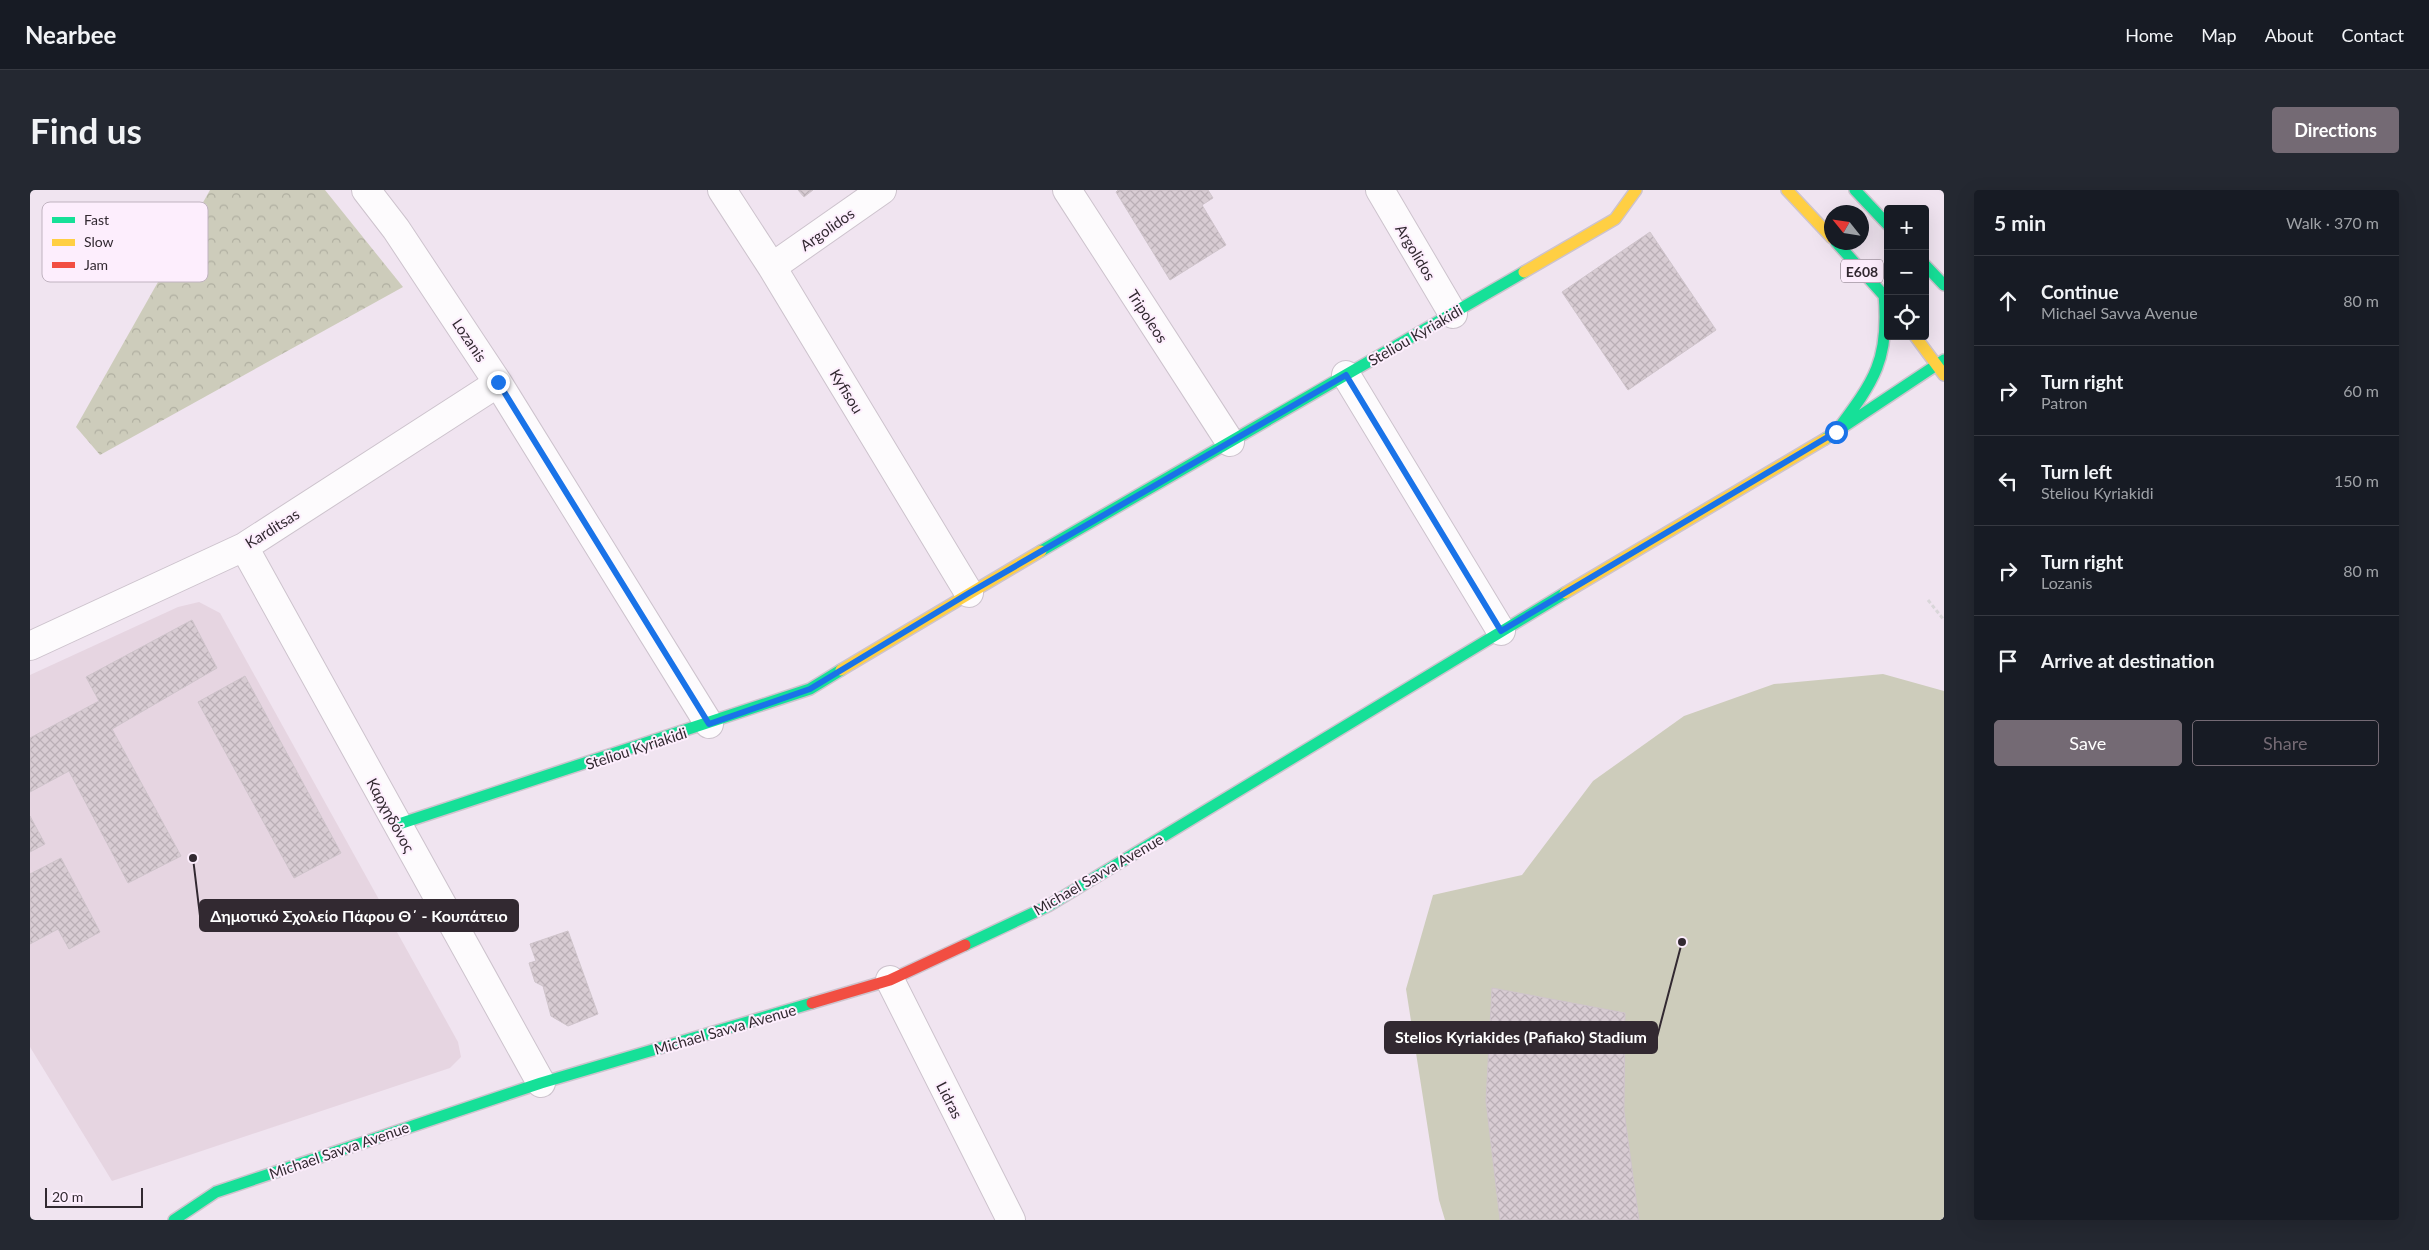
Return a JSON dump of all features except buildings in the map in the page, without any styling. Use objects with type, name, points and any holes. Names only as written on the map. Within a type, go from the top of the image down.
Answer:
[{"type":"main road","name":"Steliou Kyriakidi","points":[[396,824],[709,724],[810,689],[969,593],[1615,219],[1636,190]]},
{"type":"main road","points":[[1787,190],[1824,229]]},
{"type":"main road","points":[[1855,190],[1884,221]]},
{"type":"main road","name":"E608","points":[[1843,250],[1884,295]]},
{"type":"main road","points":[[1929,269],[1944,286]]},
{"type":"main road","points":[[1836,432],[1872,384],[1882,359],[1885,340]]},
{"type":"main road","points":[[1919,340],[1940,362],[1944,375]]},
{"type":"main road","name":"Michael Savva Avenue","points":[[174,1220],[216,1192],[541,1083],[890,980],[1048,906],[1501,631],[1836,432],[1940,362]]},
{"type":"street","name":"Lozanis","points":[[366,190],[396,229],[498,382],[709,724]]},
{"type":"street","name":"Kyfisou","points":[[722,190],[772,267],[969,593]]},
{"type":"street","name":"Argolidos","points":[[772,267],[882,190]]},
{"type":"street","name":"Tripoleos","points":[[1067,190],[1230,442]]},
{"type":"street","name":"Argolidos","points":[[1380,190],[1453,314]]},
{"type":"street","points":[[1346,375],[1501,631]]},
{"type":"street","name":"Karditsas","points":[[30,646],[244,547],[498,382]]},
{"type":"street","name":"Καρχηδόνος","points":[[244,547],[541,1083]]},
{"type":"street","name":"Lidras","points":[[890,980],[1011,1220]]},
{"type":"path","points":[[1928,600],[1944,620]]},
{"type":"shaded area","points":[[199,602],[220,613],[458,1042],[461,1057],[450,1068],[112,1181],[30,1047],[30,675],[178,607]]},
{"type":"green space","points":[[210,190],[325,190],[403,287],[100,455],[76,427],[158,282],[208,282],[208,202],[203,202]]},
{"type":"green space","points":[[1883,674],[1944,691],[1944,1220],[1445,1220],[1439,1200],[1406,989],[1433,895],[1522,875],[1593,781],[1684,716],[1774,684]]},
{"type":"traffic: fast","points":[[1855,190],[1884,221]]},
{"type":"traffic: fast","points":[[1843,250],[1884,296]]},
{"type":"traffic: fast","points":[[1929,269],[1944,285]]},
{"type":"traffic: fast","points":[[1041,551],[1524,272]]},
{"type":"traffic: fast","points":[[1836,432],[1860,398],[1877,369],[1884,336],[1884,295]]},
{"type":"traffic: fast","points":[[1825,439],[1944,360]]},
{"type":"traffic: fast","points":[[965,945],[1048,906],[1565,593]]},
{"type":"traffic: fast","points":[[396,825],[810,689],[841,670]]},
{"type":"traffic: fast","points":[[174,1220],[216,1192],[541,1083],[812,1003]]},
{"type":"traffic: slow","points":[[1524,272],[1615,219],[1636,190]]},
{"type":"traffic: slow","points":[[1787,190],[1824,229]]},
{"type":"traffic: slow","points":[[1918,340],[1944,375]]},
{"type":"traffic: slow","points":[[1565,593],[1825,439]]},
{"type":"traffic: slow","points":[[841,670],[1041,551]]},
{"type":"traffic: jam","points":[[812,1003],[890,980],[965,945]]},
{"type":"place","name":"Δημοτικό Σχολείο Πάφου Θ΄ - Κουπάτειο","points":[[193,858]]},
{"type":"place","name":"Stelios Kyriakides (Pafiako) Stadium","points":[[1682,942]]},
{"type":"route","points":[[498,382],[709,724],[810,689],[969,593],[1346,375],[1501,631],[1644,548],[1836,432]]}]
